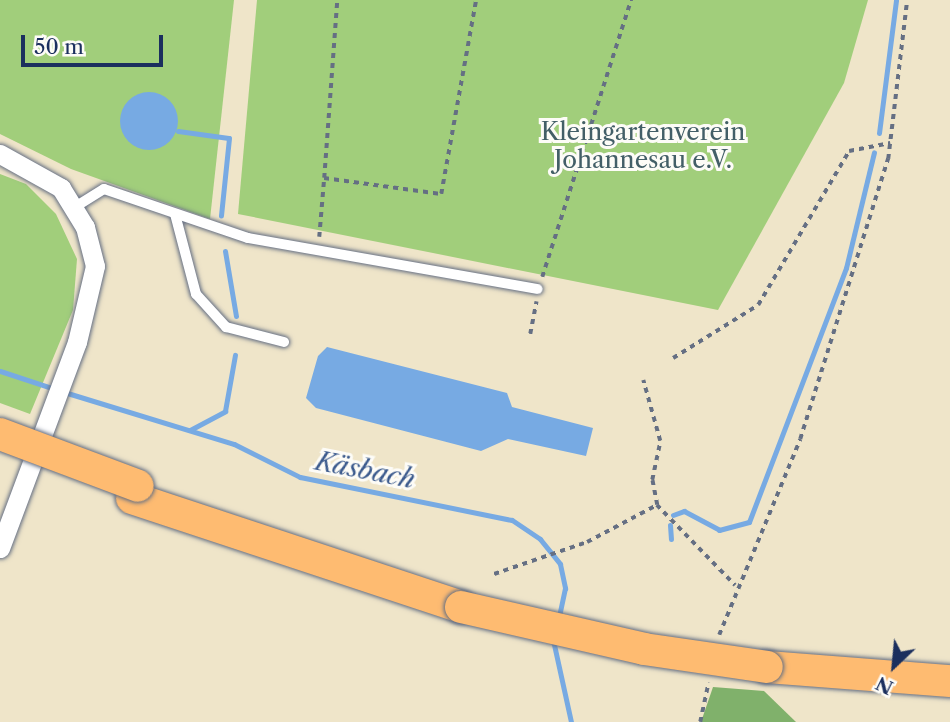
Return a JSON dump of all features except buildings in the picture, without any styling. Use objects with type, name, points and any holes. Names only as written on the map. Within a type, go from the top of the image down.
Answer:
[{"type":"main road","points":[[0,434],[174,508],[461,607],[619,644],[767,667],[950,681]]},
{"type":"main road","points":[[0,447],[135,492]]},
{"type":"street","points":[[0,154],[44,175],[75,206],[95,266],[66,376],[0,548]]},
{"type":"lane","points":[[75,206],[104,189],[175,214],[318,253],[538,289]]},
{"type":"lane","points":[[175,214],[196,294],[226,327],[284,342]]},
{"type":"path","points":[[318,253],[337,0]]},
{"type":"path","points":[[324,178],[441,194],[476,0]]},
{"type":"path","points":[[530,334],[538,289],[632,0]]},
{"type":"path","points":[[717,646],[735,585],[800,439],[890,143],[907,0]]},
{"type":"path","points":[[673,358],[758,305],[849,151],[890,143]]},
{"type":"path","points":[[643,380],[660,441],[652,480],[657,505],[735,585]]},
{"type":"path","points":[[494,574],[563,548],[657,505]]},
{"type":"path","points":[[700,722],[711,671]]},
{"type":"green space","points":[[0,0],[234,0],[210,219],[71,169],[0,134]]},
{"type":"green space","name":"Kleingartenverein Johannesau e.V.","points":[[257,0],[868,0],[844,83],[718,310],[238,214]]},
{"type":"green space","points":[[0,174],[26,184],[56,214],[77,259],[73,310],[30,414],[0,403]]},
{"type":"green space","points":[[713,687],[764,691],[796,722],[701,722]]},
{"type":"water","points":[[149,92],[165,97],[173,105],[178,121],[173,137],[165,145],[149,150],[133,145],[125,137],[120,121],[125,105],[133,97]]},
{"type":"water","points":[[327,347],[507,393],[512,407],[593,428],[586,456],[508,439],[481,451],[316,408],[306,398],[318,356]]},
{"type":"waterway","points":[[879,133],[896,0]]},
{"type":"waterway","points":[[178,131],[229,138],[221,216]]},
{"type":"waterway","points":[[673,515],[684,511],[719,530],[749,522],[846,268],[874,152]]},
{"type":"waterway","points":[[225,251],[236,316]]},
{"type":"waterway","points":[[190,430],[225,411],[235,355]]},
{"type":"waterway","name":"Käsbach","points":[[0,371],[55,389]]},
{"type":"waterway","name":"Käsbach","points":[[64,392],[234,444],[300,477],[512,520],[540,539],[560,564],[565,588],[558,620]]},
{"type":"waterway","points":[[670,525],[671,539]]},
{"type":"waterway","name":"Käsbach","points":[[553,640],[571,722]]}]
